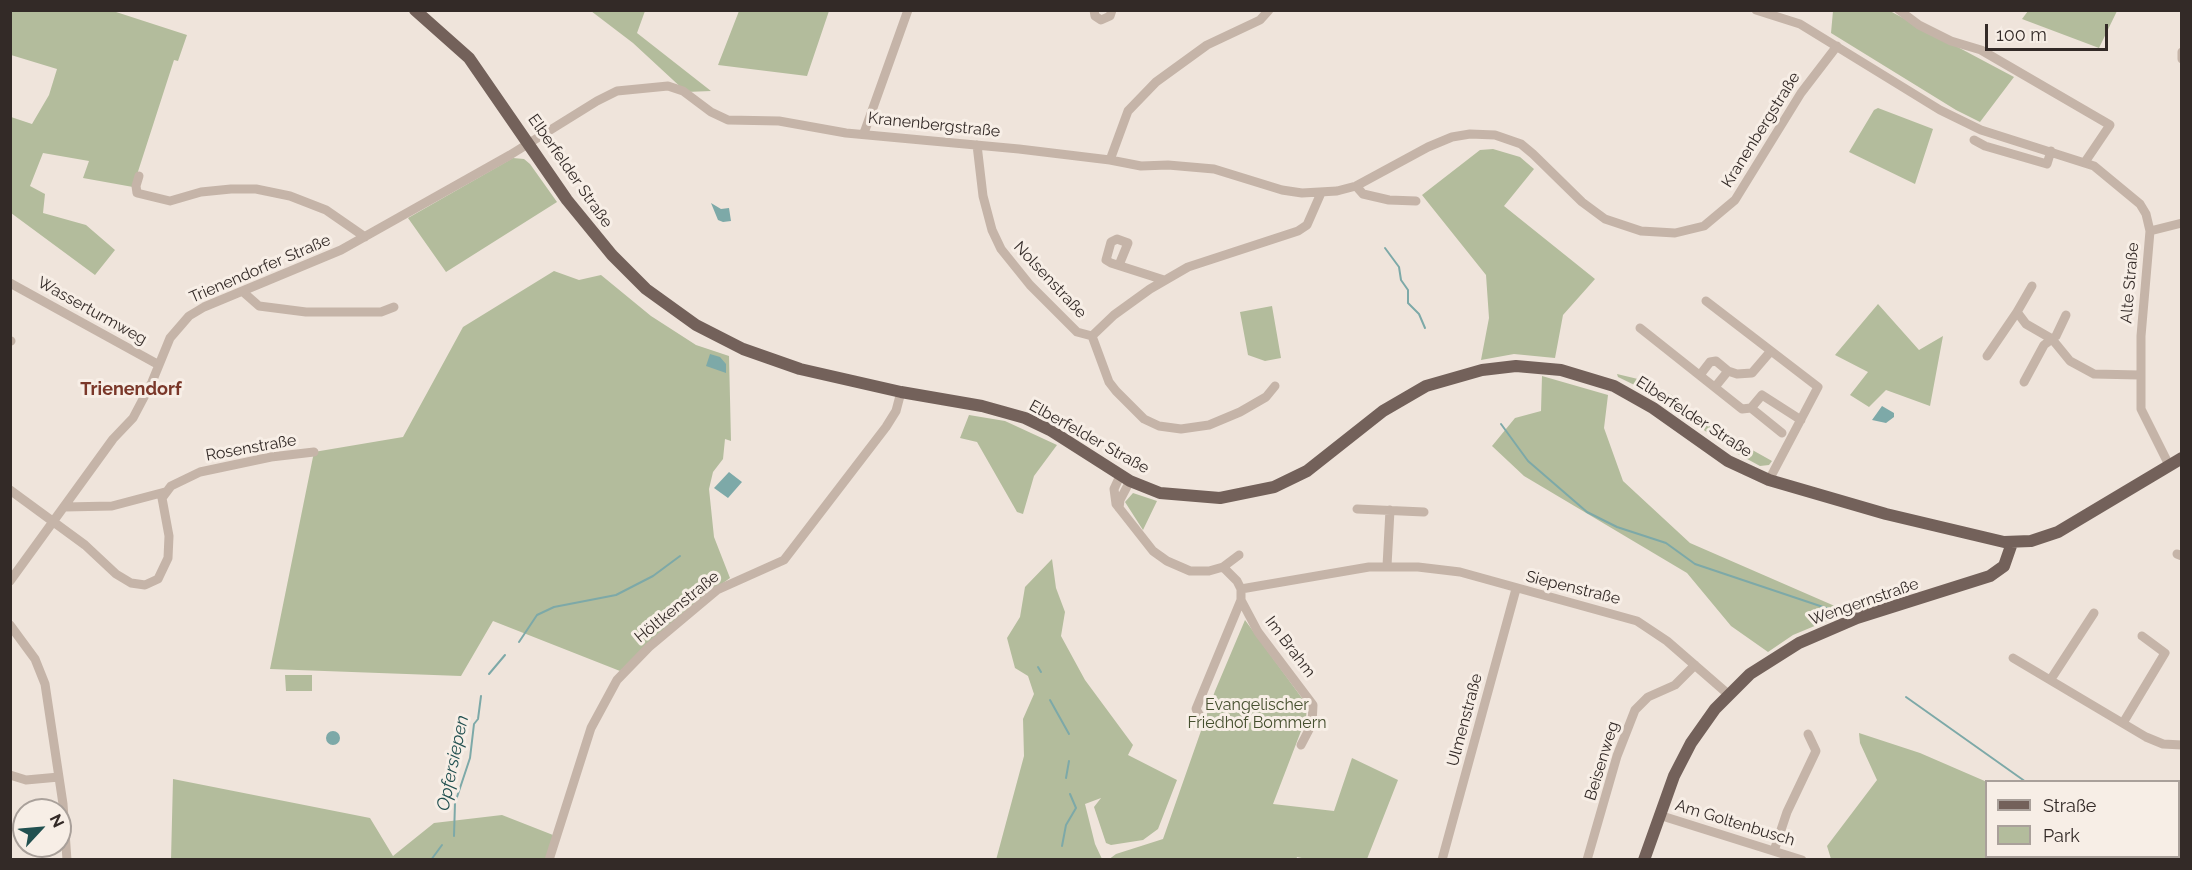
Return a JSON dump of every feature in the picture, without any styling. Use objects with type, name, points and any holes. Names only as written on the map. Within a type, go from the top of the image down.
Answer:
[{"type":"main road","name":"Elberfelder Straße","points":[[415,10],[469,58],[567,200],[600,242],[624,268],[668,307],[713,335],[773,361],[901,392],[982,406],[1025,418],[1050,430],[1125,478],[1160,493],[1196,498],[1234,497],[1262,491],[1307,471],[1383,411],[1426,386],[1482,370],[1516,366],[1561,370],[1614,386],[1653,408],[1728,461],[1769,480],[1970,536],[2012,543],[2031,541],[2058,532],[2181,458]]},
{"type":"main road","name":"Wengernstraße","points":[[1644,860],[1674,777],[1691,743],[1728,694],[1760,666],[1799,643],[1857,618],[1989,576],[2004,566],[2012,543]]},
{"type":"street","points":[[864,133],[908,10]]},
{"type":"street","points":[[1094,10],[1095,16],[1101,20],[1110,16],[1112,10]]},
{"type":"street","points":[[1110,160],[1128,111],[1156,82],[1207,45],[1260,20],[1269,10]]},
{"type":"street","name":"Alte Straße","points":[[1756,10],[1800,24],[1940,110],[1981,130],[2085,162],[2106,173],[2140,204],[2146,214],[2150,231],[2139,375],[2144,417],[2169,465]]},
{"type":"street","points":[[1899,10],[1918,25],[1951,41],[1981,50],[2110,124],[2085,162]]},
{"type":"street","name":"Kranenbergstraße","points":[[528,143],[610,94],[624,90],[668,86],[683,91],[711,112],[728,120],[779,121],[846,133],[977,145],[1110,160],[1141,166],[1168,165],[1214,169],[1282,190],[1321,193],[1356,186],[1439,141],[1460,135],[1495,135],[1514,141],[1533,154],[1582,202],[1605,219],[1650,232],[1675,233],[1698,229],[1715,219],[1735,200],[1801,93],[1837,46]]},
{"type":"street","points":[[2181,52],[2181,59]]},
{"type":"street","points":[[1974,140],[1985,146],[2047,164],[2051,151]]},
{"type":"street","name":"Trienendorfer Straße","points":[[10,581],[117,435],[133,418],[170,338],[189,316],[242,291],[320,260],[528,143]]},
{"type":"street","name":"Nolsenstraße","points":[[977,145],[983,196],[992,230],[1001,249],[1030,285],[1077,332],[1092,336],[1114,315],[1164,280],[1195,263],[1298,231],[1307,225],[1321,193]]},
{"type":"street","points":[[139,176],[136,186],[137,193],[170,201],[201,192],[231,189],[256,189],[290,196],[332,213],[364,237]]},
{"type":"street","points":[[1356,186],[1364,194],[1389,200],[1416,201]]},
{"type":"street","points":[[2150,231],[2181,224]]},
{"type":"street","points":[[1119,265],[1164,280]]},
{"type":"street","name":"Wasserturmweg","points":[[10,283],[159,365]]},
{"type":"street","points":[[1987,357],[2032,286]]},
{"type":"street","points":[[242,291],[259,306],[306,312],[381,312],[394,307]]},
{"type":"street","points":[[1706,301],[1818,387],[1769,480]]},
{"type":"street","points":[[2017,312],[2026,324],[2052,339],[2066,357],[2085,370],[2104,376],[2139,375]]},
{"type":"street","points":[[2025,382],[2044,345],[2052,339],[2066,315]]},
{"type":"street","points":[[2010,323],[2018,327],[2026,324]]},
{"type":"street","points":[[1640,328],[1742,409],[1751,408],[1762,395],[1801,420]]},
{"type":"street","points":[[1092,336],[1109,382],[1144,419],[1159,426],[1181,429],[1209,425],[1240,412],[1266,396],[1275,386]]},
{"type":"street","points":[[1700,375],[1712,361],[1737,374],[1752,373],[1770,352]]},
{"type":"street","points":[[1715,387],[1728,371]]},
{"type":"street","name":"Höltkenstraße","points":[[549,860],[591,728],[617,680],[649,647],[717,590],[784,560],[886,428],[896,411],[901,392]]},
{"type":"street","points":[[1751,408],[1782,433]]},
{"type":"street","name":"Rosenstraße","points":[[64,507],[112,506],[165,492],[171,486],[200,472],[271,457],[314,452]]},
{"type":"street","points":[[1125,478],[1114,489],[1114,498],[1119,508],[1147,544],[1167,561],[1190,571],[1209,571],[1223,567],[1239,555]]},
{"type":"street","points":[[10,490],[55,521],[116,574],[136,585],[150,584],[158,579],[168,558],[169,536],[163,505],[165,492]]},
{"type":"street","points":[[1357,509],[1424,512]]},
{"type":"street","points":[[1387,566],[1390,510]]},
{"type":"street","name":"Siepenstraße","points":[[1240,589],[1387,566],[1450,570],[1631,618],[1658,634],[1728,694]]},
{"type":"street","points":[[1200,716],[1196,709],[1241,600],[1238,581],[1223,567]]},
{"type":"street","name":"Ulmenstraße","points":[[1443,860],[1516,589]]},
{"type":"street","name":"Im Brahm","points":[[1241,600],[1258,632],[1313,705],[1312,724],[1301,745]]},
{"type":"street","points":[[2051,679],[2094,613]]},
{"type":"street","points":[[10,625],[35,659],[43,678],[59,777],[67,860]]},
{"type":"street","points":[[2123,723],[2165,653],[2142,636]]},
{"type":"street","points":[[2013,658],[2155,741],[2181,745]]},
{"type":"street","name":"Beisenweg","points":[[1587,860],[1617,756],[1635,710],[1648,697],[1674,685],[1695,665]]},
{"type":"street","points":[[1774,851],[1787,812],[1816,752],[1808,735]]},
{"type":"street","points":[[10,774],[26,780],[59,777]]},
{"type":"street","name":"Am Goltenbusch","points":[[1659,815],[1802,860]]},
{"type":"green space","points":[[10,11],[113,11],[187,35],[178,61],[174,60],[133,187],[83,178],[89,161],[43,153],[30,186],[45,194],[43,213],[86,225],[115,250],[95,275],[11,213],[11,117],[32,124],[49,95],[57,69],[11,55]]},
{"type":"green space","points":[[591,11],[645,11],[637,33],[711,91],[686,92],[633,43]]},
{"type":"green space","points":[[739,11],[829,11],[807,76],[718,65]]},
{"type":"green space","points":[[1833,11],[1890,11],[2014,77],[1980,122],[1956,110],[1831,33]]},
{"type":"green space","points":[[2028,11],[2117,11],[2099,48],[2022,19]]},
{"type":"green space","points":[[1878,108],[1933,129],[1915,184],[1849,152],[1874,110]]},
{"type":"green space","points":[[1493,149],[1520,157],[1534,169],[1504,206],[1595,279],[1563,315],[1555,358],[1514,354],[1481,360],[1489,318],[1486,275],[1422,195],[1480,150]]},
{"type":"green space","points":[[513,158],[524,159],[530,164],[557,202],[446,272],[408,218]]},
{"type":"green space","points":[[554,271],[579,280],[601,275],[651,316],[696,345],[729,356],[731,441],[725,439],[723,459],[713,472],[709,489],[714,537],[730,578],[620,671],[493,621],[461,676],[270,669],[314,452],[403,437],[463,327]]},
{"type":"green space","points":[[1878,304],[1919,350],[1943,336],[1930,406],[1886,390],[1869,407],[1850,395],[1868,372],[1835,355]]},
{"type":"green space","points":[[1272,306],[1281,358],[1265,361],[1248,355],[1240,312]]},
{"type":"green space","points":[[1617,374],[1642,380],[1672,395],[1722,433],[1772,461],[1769,465],[1760,466],[1738,454],[1651,393],[1618,377]]},
{"type":"green space","points":[[1542,376],[1608,395],[1604,428],[1623,481],[1690,543],[1837,607],[1841,615],[1793,635],[1768,652],[1731,626],[1687,573],[1524,476],[1492,446],[1515,418],[1541,411]]},
{"type":"green space","points":[[969,415],[1005,421],[1057,445],[1034,476],[1023,514],[1017,512],[977,442],[960,438]]},
{"type":"green space","points":[[1133,493],[1157,501],[1143,530],[1125,502]]},
{"type":"green space","points":[[1052,559],[1056,588],[1065,612],[1061,636],[1085,680],[1133,745],[1128,755],[1177,780],[1158,829],[1143,840],[1111,845],[1106,843],[1094,807],[1101,798],[1085,804],[1095,844],[1102,859],[996,860],[1024,756],[1023,719],[1034,694],[1028,676],[1015,668],[1007,638],[1020,617],[1025,587]]},
{"type":"green space","name":"Evangelischer Friedhof Bommern","points":[[1245,620],[1307,705],[1306,718],[1273,804],[1334,811],[1352,758],[1398,780],[1367,859],[1311,860],[1297,857],[1296,860],[1108,860],[1116,854],[1163,839],[1215,691]]},
{"type":"green space","points":[[285,675],[312,675],[312,691],[286,691]]},
{"type":"green space","points":[[1859,733],[1920,753],[1985,781],[1985,858],[2119,859],[1831,859],[1827,846],[1877,780],[1860,743]]},
{"type":"green space","points":[[173,779],[370,818],[393,856],[434,823],[502,815],[553,835],[547,859],[171,860]]},
{"type":"water","points":[[711,203],[721,209],[729,208],[731,221],[718,220]]},
{"type":"water","points":[[710,354],[720,357],[726,364],[726,373],[706,366]]},
{"type":"water","points":[[1882,406],[1894,413],[1894,417],[1886,423],[1872,420]]},
{"type":"water","points":[[729,472],[742,482],[728,498],[714,488]]},
{"type":"water","points":[[330,731],[336,731],[340,738],[336,745],[330,745],[326,741],[326,735]]},
{"type":"waterway","points":[[1385,248],[1399,267],[1401,280],[1408,290],[1408,303],[1419,314],[1425,328]]},
{"type":"waterway","points":[[1501,424],[1528,461],[1587,512],[1617,527],[1666,543],[1695,564],[1835,611],[1852,611]]},
{"type":"waterway","name":"Opfersiepen","points":[[519,642],[537,615],[554,607],[616,595],[653,576],[680,556]]},
{"type":"waterway","name":"Opfersiepen","points":[[489,674],[505,655]]},
{"type":"waterway","points":[[1038,667],[1041,672]]},
{"type":"waterway","name":"Opfersiepen","points":[[454,836],[455,803],[470,758],[474,724],[478,719],[481,696]]},
{"type":"waterway","points":[[1906,697],[2023,780]]},
{"type":"waterway","points":[[1050,700],[1069,734]]},
{"type":"waterway","points":[[1066,778],[1069,761]]},
{"type":"waterway","points":[[1062,846],[1066,825],[1076,808],[1070,794]]},
{"type":"waterway","name":"Opfersiepen","points":[[431,860],[442,845]]},
{"type":"district","name":"Trienendorf","points":[[131,390]]}]
